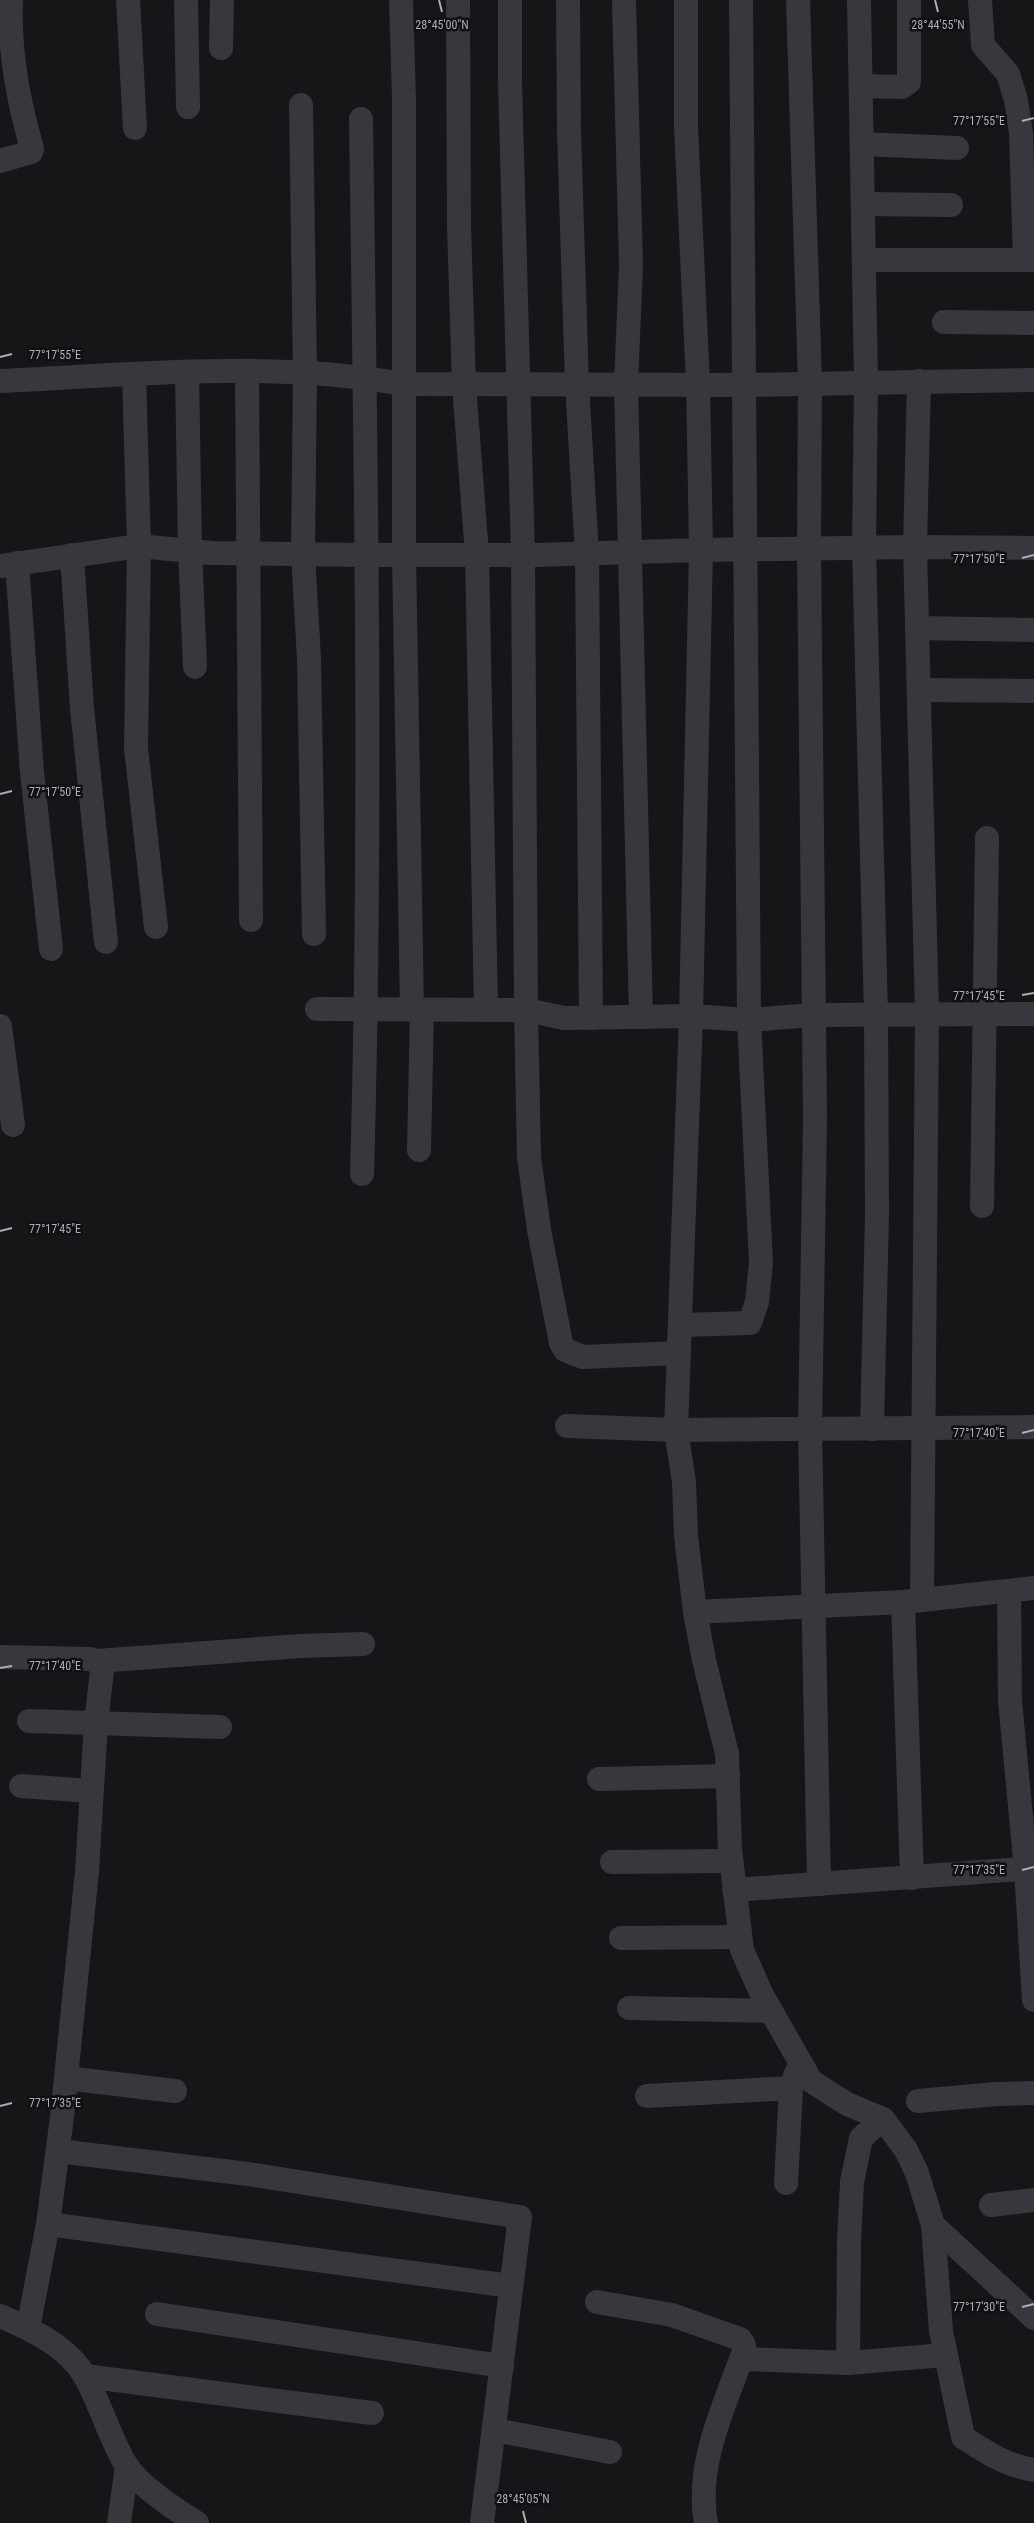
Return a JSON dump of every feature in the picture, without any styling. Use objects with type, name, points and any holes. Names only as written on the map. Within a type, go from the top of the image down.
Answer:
[{"type":"street","points":[[0,162],[31,152],[32,149],[16,86],[12,48],[11,0]]},
{"type":"street","points":[[128,0],[136,128]]},
{"type":"street","points":[[186,0],[188,107]]},
{"type":"street","points":[[221,48],[222,0]]},
{"type":"street","points":[[401,0],[404,100],[404,554],[417,1010],[419,1150]]},
{"type":"street","points":[[458,0],[458,225],[464,385],[477,554],[486,1010]]},
{"type":"street","points":[[510,0],[510,81],[523,555],[526,1010],[530,1166],[561,1343],[565,1350],[583,1357],[679,1353]]},
{"type":"street","points":[[568,0],[569,132],[577,384],[587,554],[591,1018]]},
{"type":"street","points":[[624,0],[631,265],[626,384],[641,1017]]},
{"type":"street","points":[[686,0],[686,127],[698,383],[701,550],[691,1016],[676,1430],[684,1482],[686,1536],[695,1612],[704,1660],[727,1754],[734,1890],[740,1937],[751,1975],[811,2081],[847,2104],[883,2119],[906,2150],[917,2173],[933,2225],[935,2269],[945,2355],[963,2437],[988,2453],[1019,2468],[1034,2470]]},
{"type":"street","points":[[680,1325],[750,1322],[757,1302],[761,1263],[749,1020],[741,0]]},
{"type":"street","points":[[798,0],[810,382],[809,549],[815,1119],[810,1429],[819,1884]]},
{"type":"street","points":[[858,0],[866,381],[864,548],[876,1014],[877,1214],[872,1429]]},
{"type":"street","points":[[861,86],[902,87],[909,82],[910,0]]},
{"type":"street","points":[[864,260],[1030,260],[1028,133],[1008,74],[983,45],[980,0]]},
{"type":"street","points":[[300,105],[305,372],[303,553],[310,659],[314,934]]},
{"type":"street","points":[[361,119],[366,555],[367,1010],[362,1174]]},
{"type":"street","points":[[862,144],[957,148]]},
{"type":"street","points":[[863,204],[951,204]]},
{"type":"street","points":[[944,322],[1034,323]]},
{"type":"street","points":[[187,372],[194,668]]},
{"type":"street","points":[[0,381],[187,372],[305,372],[364,377],[403,384],[464,385],[698,383],[745,385],[866,381],[1034,380]]},
{"type":"street","points":[[247,372],[250,554],[251,920]]},
{"type":"street","points":[[134,374],[139,546],[136,748],[156,927]]},
{"type":"street","points":[[912,1878],[913,1601],[923,1428],[927,1242],[927,1014],[915,547],[920,381]]},
{"type":"street","points":[[50,949],[8,565],[139,546],[250,554],[366,555],[523,555],[915,547],[1034,548]]},
{"type":"street","points":[[72,555],[82,708],[106,942]]},
{"type":"street","points":[[917,628],[1034,630]]},
{"type":"street","points":[[919,690],[1034,691]]},
{"type":"street","points":[[982,1206],[987,838]]},
{"type":"street","points":[[317,1009],[526,1010],[564,1018],[691,1016],[749,1020],[813,1015],[1034,1014]]},
{"type":"street","points":[[0,1026],[13,1125]]},
{"type":"street","points":[[567,1426],[676,1430],[1034,1427]]},
{"type":"street","points":[[695,1612],[814,1608],[913,1601],[1034,1588]]},
{"type":"street","points":[[1009,1591],[1010,1701],[1030,1869],[1034,2000]]},
{"type":"street","points":[[0,1656],[97,1661],[300,1646],[364,1644]]},
{"type":"street","points":[[28,2328],[48,2224],[66,2078],[87,1871],[96,1723],[102,1670],[97,1661]]},
{"type":"street","points":[[28,1721],[220,1727]]},
{"type":"street","points":[[599,1779],[728,1776]]},
{"type":"street","points":[[21,1786],[91,1791]]},
{"type":"street","points":[[612,1862],[732,1861]]},
{"type":"street","points":[[734,1890],[1030,1869]]},
{"type":"street","points":[[621,1938],[740,1937]]},
{"type":"street","points":[[629,2008],[771,2011]]},
{"type":"street","points":[[786,2183],[791,2088],[800,2061]]},
{"type":"street","points":[[66,2078],[175,2091]]},
{"type":"street","points":[[647,2096],[791,2088]]},
{"type":"street","points":[[918,2101],[997,2094],[1034,2093]]},
{"type":"street","points":[[848,2363],[849,2240],[852,2182],[861,2138],[883,2119]]},
{"type":"street","points":[[58,2151],[248,2174],[520,2217],[482,2523]]},
{"type":"street","points":[[991,2205],[1034,2200]]},
{"type":"street","points":[[48,2224],[511,2286]]},
{"type":"street","points":[[933,2225],[1034,2318]]},
{"type":"street","points":[[597,2302],[672,2314],[740,2339],[744,2345],[741,2359],[715,2430],[706,2467],[704,2485],[706,2523]]},
{"type":"street","points":[[157,2314],[502,2366]]},
{"type":"street","points":[[0,2316],[28,2328],[59,2349],[85,2376],[127,2466],[161,2500],[198,2523]]},
{"type":"street","points":[[741,2359],[848,2363],[945,2355]]},
{"type":"street","points":[[85,2376],[372,2413]]},
{"type":"street","points":[[495,2430],[610,2452]]},
{"type":"street","points":[[120,2523],[127,2466]]}]
